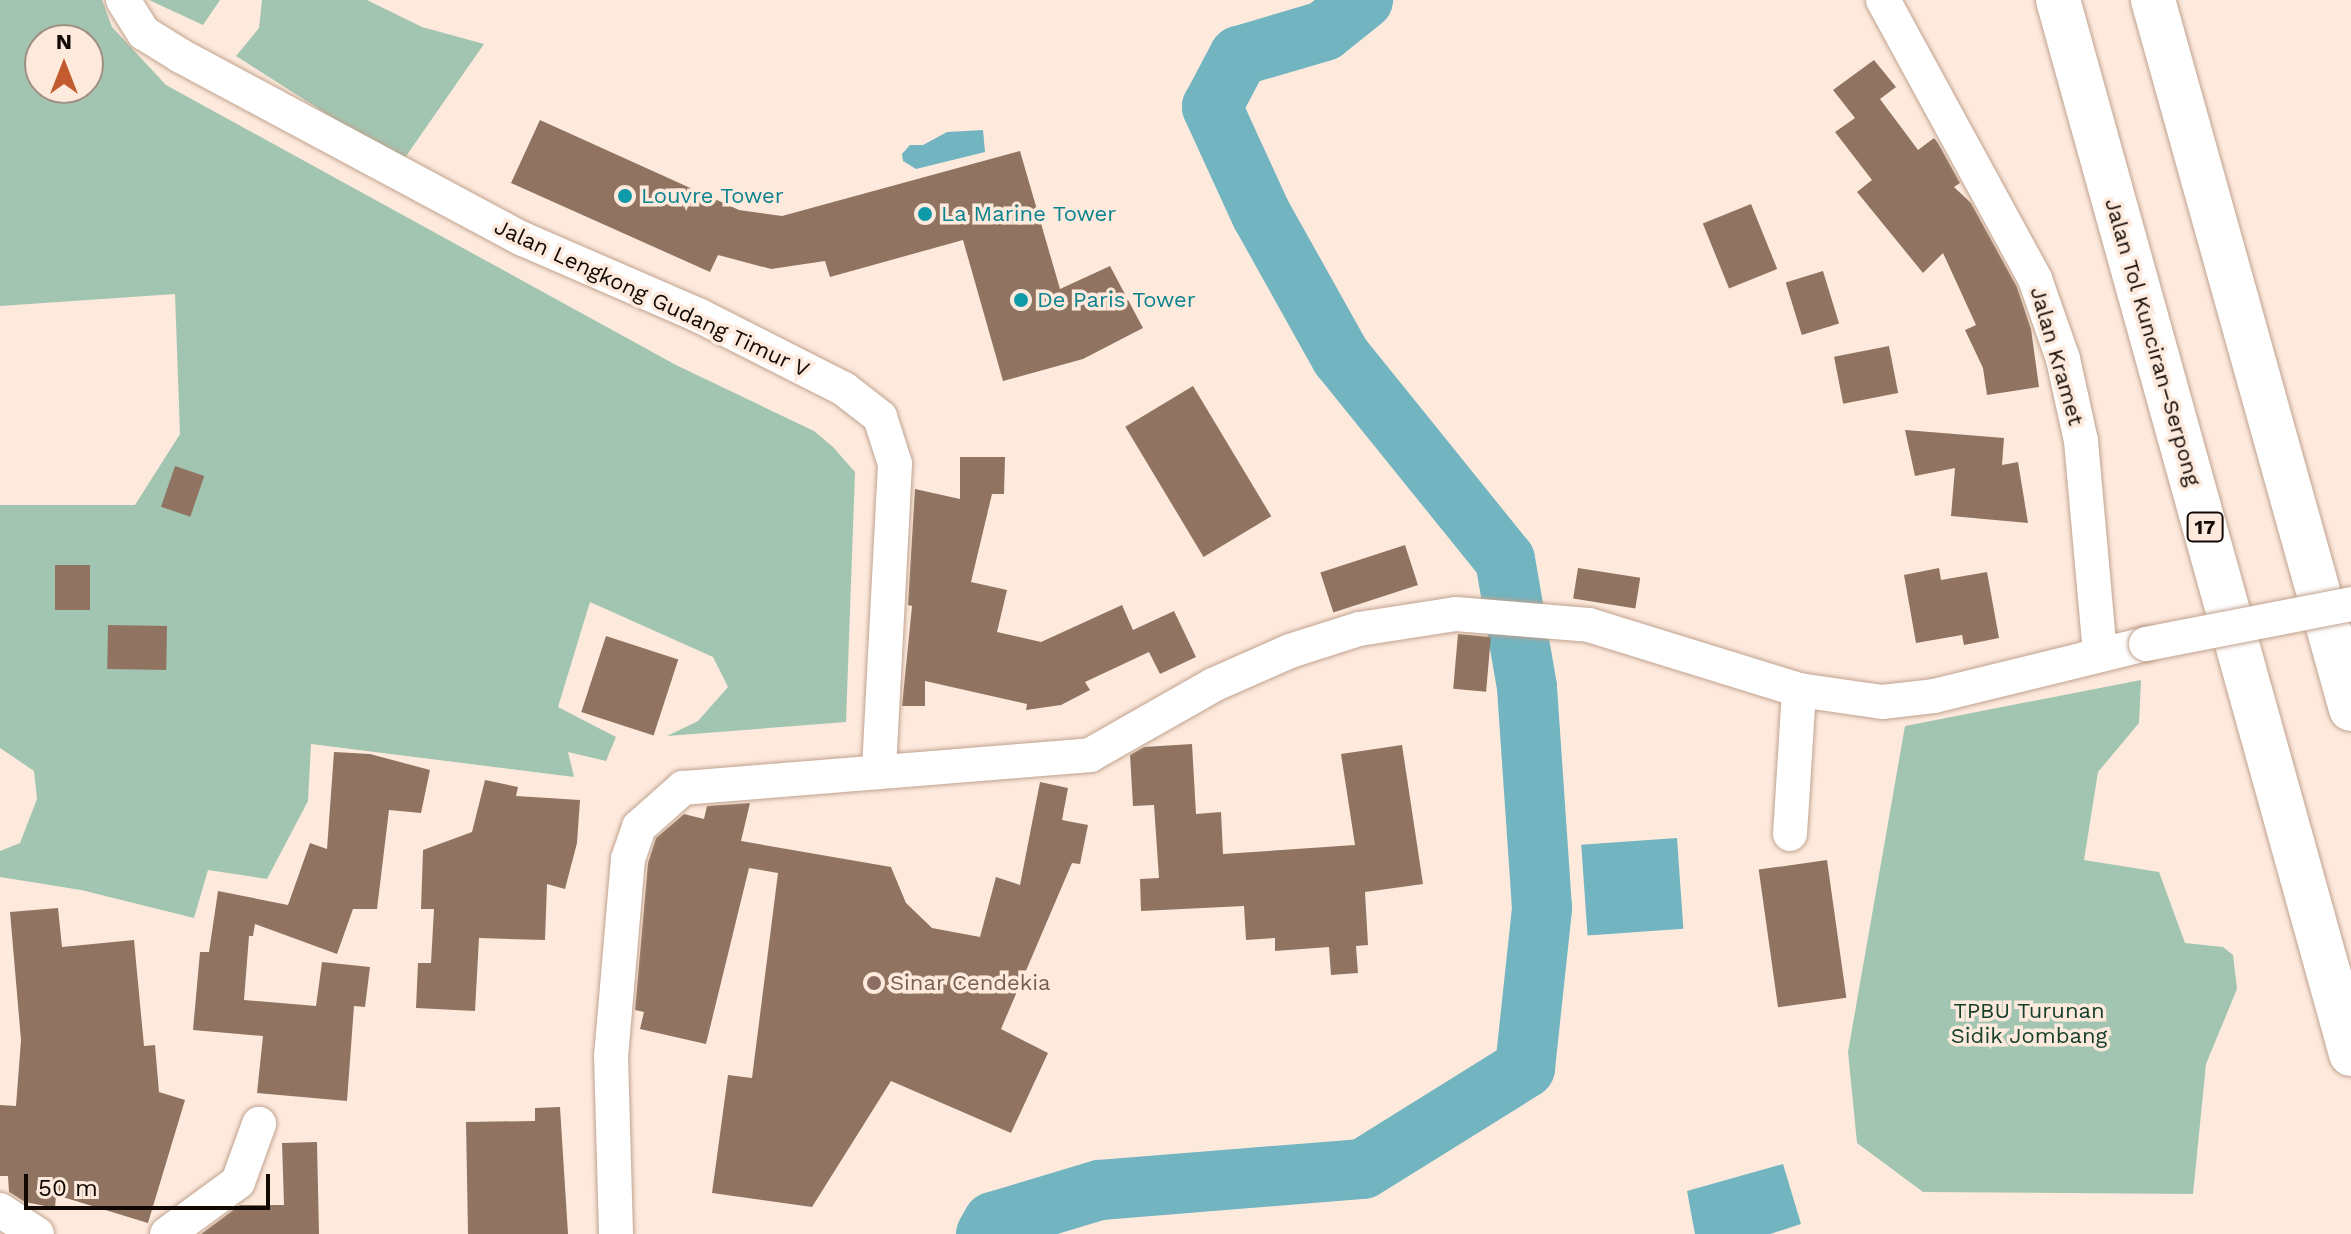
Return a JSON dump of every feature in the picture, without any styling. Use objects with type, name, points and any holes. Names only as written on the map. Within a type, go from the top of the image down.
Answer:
[{"type":"highway","name":"Jalan Tol Kunciran–Serpong","points":[[2058,0],[2351,1054]]},
{"type":"highway","points":[[2153,0],[2351,709]]},
{"type":"street","name":"Jalan Lengkong Gudang Timur V","points":[[123,0],[144,33],[181,56],[523,239],[698,315],[844,389],[880,417],[895,464],[879,769]]},
{"type":"street","name":"Jalan Kramet","points":[[1883,0],[2035,279],[2063,359],[2081,441],[2100,653]]},
{"type":"street","points":[[616,1234],[611,1057],[628,859],[639,827],[683,788],[879,769],[1051,762],[1090,755],[1213,685],[1290,651],[1359,629],[1491,613],[1589,625],[1799,690],[1909,701],[2100,653],[2351,604]]},
{"type":"street","points":[[1790,834],[1799,690]]},
{"type":"street","points":[[167,1234],[238,1182],[259,1124]]},
{"type":"street","points":[[0,1210],[37,1234]]},
{"type":"green space","points":[[0,0],[102,0],[112,27],[166,85],[676,365],[814,431],[833,447],[855,472],[846,722],[667,736],[698,721],[728,687],[713,657],[590,602],[558,707],[616,737],[606,761],[568,752],[574,777],[311,744],[308,801],[267,879],[208,870],[194,918],[81,890],[0,877],[0,851],[20,843],[37,799],[34,771],[0,748],[0,505],[135,505],[180,434],[175,294],[0,306]]},
{"type":"green space","points":[[149,0],[220,0],[203,25]]},
{"type":"green space","points":[[262,0],[367,0],[422,27],[484,44],[402,162],[236,56],[259,28]]},
{"type":"green space","name":"TPBU Turunan Sidik Jombang","points":[[2141,680],[2139,723],[2098,772],[2084,860],[2159,872],[2185,943],[2223,947],[2233,955],[2237,989],[2206,1064],[2193,1194],[1923,1192],[1857,1143],[1848,1052],[1905,726]]},
{"type":"water","points":[[983,130],[985,152],[916,169],[903,161],[902,154],[910,145],[923,145],[947,132]]},
{"type":"water","points":[[1677,838],[1683,929],[1588,935],[1581,845]]},
{"type":"water","points":[[1783,1164],[1801,1224],[1770,1234],[1695,1234],[1687,1191]]},
{"type":"building","points":[[1874,60],[1896,87],[1880,99],[1918,150],[1934,138],[1938,143],[1960,183],[1954,187],[1971,203],[2017,287],[2031,329],[2039,387],[1987,395],[1983,368],[1965,330],[1976,325],[1943,253],[1923,273],[1857,192],[1872,180],[1835,132],[1855,118],[1833,90]]},
{"type":"building","points":[[540,120],[739,210],[782,216],[1020,151],[1060,289],[1110,266],[1143,328],[1083,359],[1003,381],[963,240],[830,277],[825,261],[771,269],[718,255],[710,272],[511,183]]},
{"type":"building","points":[[1751,204],[1777,269],[1729,288],[1703,223]]},
{"type":"building","points":[[1823,271],[1839,324],[1802,335],[1786,282]]},
{"type":"building","points":[[1889,346],[1898,393],[1843,404],[1834,357]]},
{"type":"building","points":[[1193,386],[1271,516],[1204,557],[1125,427]]},
{"type":"building","points":[[1905,430],[2004,438],[2002,465],[2018,462],[2028,523],[1951,516],[1955,468],[1915,476]]},
{"type":"building","points":[[960,457],[1005,457],[1004,494],[992,494],[971,582],[1007,590],[997,632],[1041,642],[1122,605],[1133,630],[1174,611],[1196,657],[1160,674],[1149,652],[1085,682],[1090,690],[1061,705],[1026,710],[1027,704],[925,681],[925,706],[902,706],[912,606],[908,605],[915,489],[960,499]]},
{"type":"building","points":[[175,466],[204,476],[190,517],[161,507]]},
{"type":"building","points":[[1405,545],[1418,585],[1333,612],[1320,573]]},
{"type":"building","points":[[55,565],[90,565],[90,610],[55,610]]},
{"type":"building","points":[[1578,568],[1640,578],[1635,608],[1573,599]]},
{"type":"building","points":[[1939,568],[1941,580],[1987,572],[1999,638],[1964,645],[1962,635],[1916,643],[1904,575]]},
{"type":"building","points":[[108,625],[167,626],[166,670],[107,669]]},
{"type":"building","points":[[1458,634],[1491,637],[1486,692],[1453,689]]},
{"type":"building","points":[[606,636],[678,659],[654,736],[581,712]]},
{"type":"building","points":[[1192,744],[1196,814],[1221,812],[1223,854],[1355,845],[1341,754],[1402,745],[1423,884],[1365,892],[1368,945],[1356,946],[1358,973],[1331,975],[1329,947],[1275,951],[1275,938],[1246,940],[1244,906],[1141,911],[1140,879],[1159,878],[1154,805],[1133,806],[1130,755],[1144,747]]},
{"type":"building","points":[[334,752],[370,754],[430,770],[421,813],[389,810],[377,909],[353,909],[337,954],[255,924],[253,936],[249,936],[244,1000],[316,1006],[322,962],[370,967],[365,1007],[354,1006],[347,1101],[257,1093],[263,1036],[193,1030],[200,952],[209,952],[218,891],[288,905],[310,843],[327,849]]},
{"type":"building","points":[[485,780],[518,787],[516,796],[580,800],[577,843],[565,889],[547,884],[545,940],[479,938],[475,1011],[416,1008],[418,963],[431,963],[434,909],[421,909],[423,850],[472,832]]},
{"type":"building","name":"Sinar Cendekia","points":[[1040,782],[1068,788],[1062,820],[1088,825],[1080,864],[1072,863],[1001,1029],[1048,1053],[1011,1133],[891,1081],[812,1207],[712,1193],[728,1075],[752,1078],[778,873],[749,868],[706,1044],[640,1029],[644,1012],[635,1010],[648,863],[656,838],[684,814],[704,819],[707,806],[750,803],[741,841],[891,867],[906,903],[932,928],[980,937],[996,877],[1020,885]]},
{"type":"building","points":[[1827,860],[1846,998],[1778,1007],[1759,870]]},
{"type":"building","points":[[58,908],[62,947],[134,940],[144,1046],[155,1045],[159,1092],[185,1100],[148,1223],[56,1195],[55,1208],[25,1202],[9,1192],[8,1176],[0,1176],[0,1105],[16,1106],[21,1040],[10,912]]},
{"type":"building","points":[[560,1107],[568,1234],[468,1234],[466,1122],[535,1121],[535,1108]]},
{"type":"building","points":[[317,1142],[319,1234],[201,1234],[240,1205],[284,1205],[282,1143]]},
{"type":"waterway","points":[[986,1234],[993,1222],[1100,1190],[1363,1169],[1525,1068],[1542,908],[1527,687],[1505,560],[1341,357],[1261,214],[1212,107],[1239,56],[1324,31],[1363,0]]},
{"type":"place","name":"Louvre Tower","points":[[625,196]]},
{"type":"place","name":"La Marine Tower","points":[[925,214]]},
{"type":"place","name":"De Paris Tower","points":[[1021,300]]},
{"type":"place","name":"Sinar Cendekia","points":[[874,983]]}]
